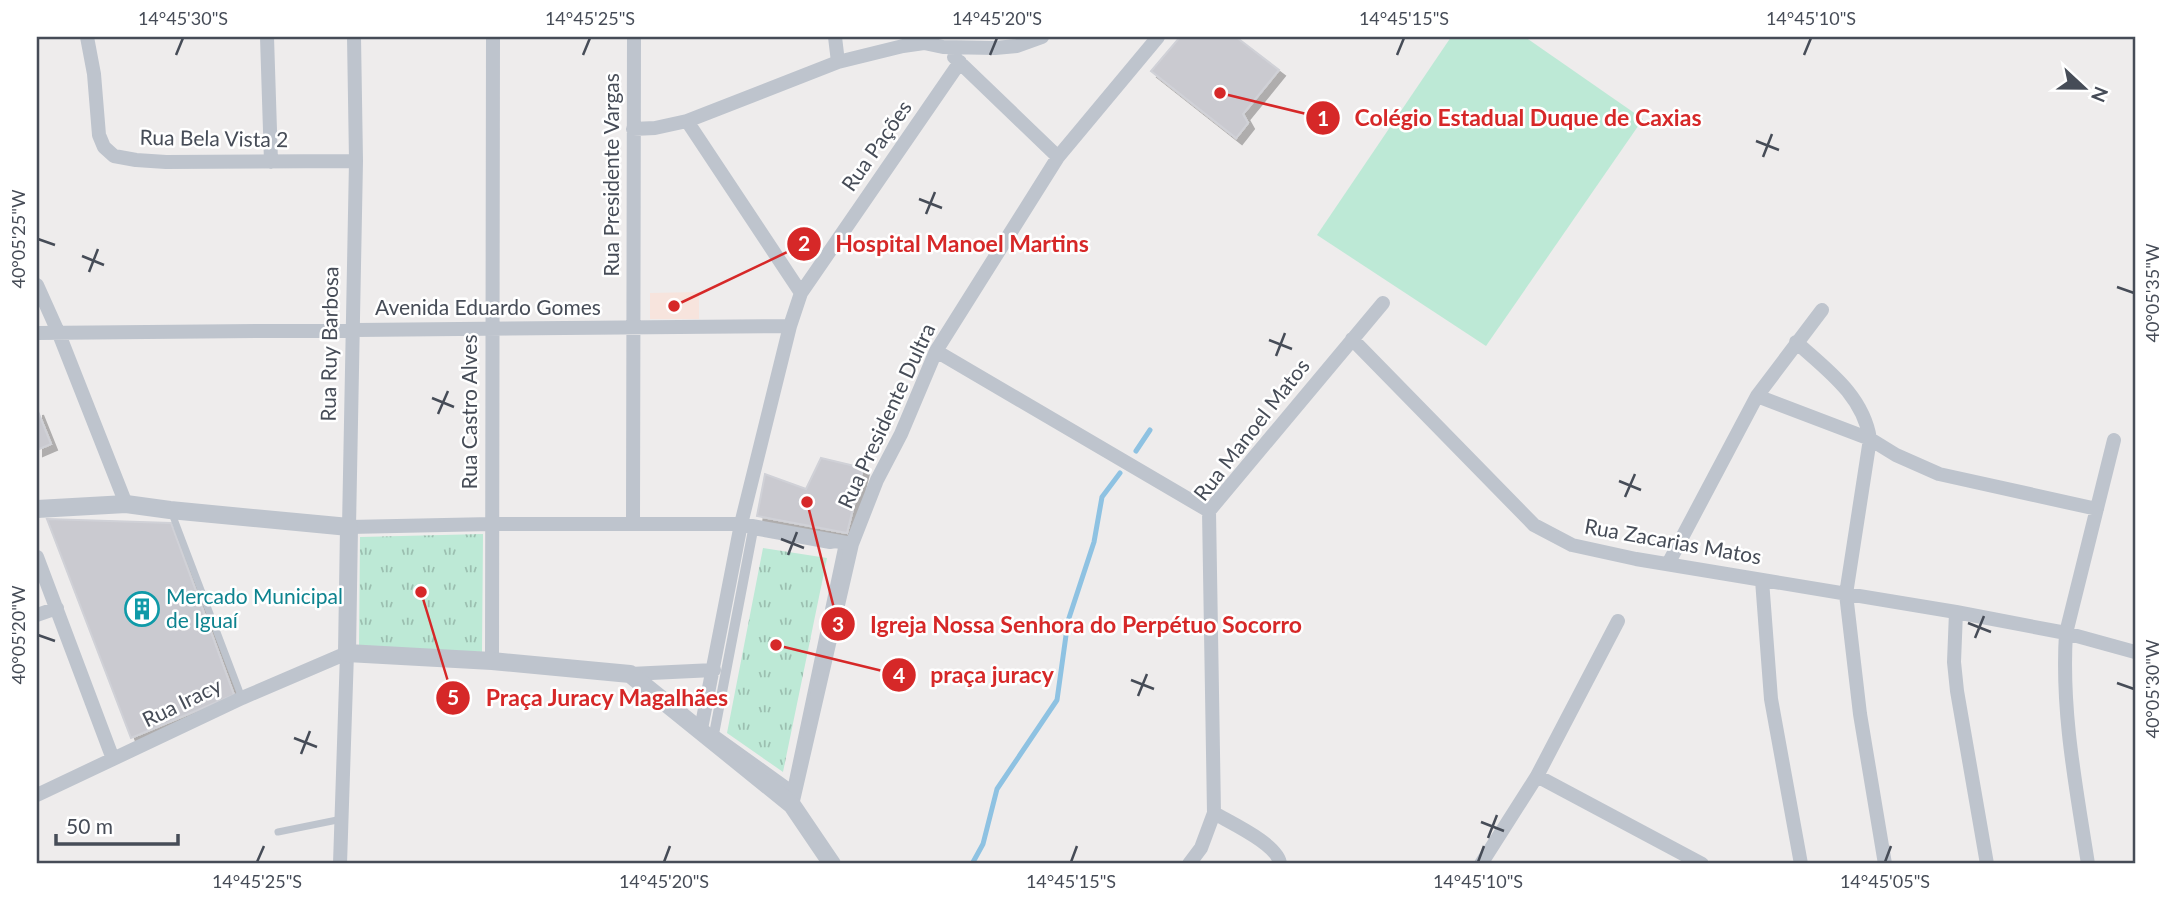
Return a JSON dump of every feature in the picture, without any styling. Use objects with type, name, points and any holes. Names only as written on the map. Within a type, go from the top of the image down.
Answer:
[{"type":"street","name":"Rua Bela Vista 2","points":[[87,37],[94,74],[99,135],[104,147],[114,156],[156,161],[356,160]]},
{"type":"street","points":[[267,37],[271,162]]},
{"type":"street","name":"Rua Ruy Barbosa","points":[[347,653],[356,160],[354,37]]},
{"type":"street","name":"Rua Castro Alves","points":[[492,662],[493,37]]},
{"type":"street","name":"Rua Presidente Vargas","points":[[633,524],[634,37]]},
{"type":"street","points":[[835,37],[838,61]]},
{"type":"street","points":[[633,129],[655,128],[687,121],[838,61],[924,43],[943,47],[995,48],[1017,46],[1042,37]]},
{"type":"street","name":"Rua Presidente Dultra","points":[[792,804],[847,543],[901,435],[936,351],[1058,158],[1158,37]]},
{"type":"street","points":[[943,47],[1058,158]]},
{"type":"street","name":"Rua Pações","points":[[701,729],[741,524],[790,326],[801,293],[960,62]]},
{"type":"street","points":[[687,121],[801,293]]},
{"type":"street","points":[[37,285],[126,504]]},
{"type":"street","name":"Rua Manoel Matos","points":[[1214,813],[1209,512],[1383,303]]},
{"type":"street","points":[[1668,564],[1757,396],[1822,310]]},
{"type":"street","name":"Avenida Eduardo Gomes","points":[[37,333],[790,326]]},
{"type":"street","name":"Rua Zacarias Matos","points":[[1352,339],[1534,525],[1572,545],[1636,559],[1956,612],[2066,633],[2135,652]]},
{"type":"street","points":[[1796,342],[1840,381],[1859,404],[1867,421],[1870,439],[1846,594],[1860,713],[1885,864]]},
{"type":"street","points":[[936,351],[1209,512]]},
{"type":"street","points":[[1757,396],[1870,439],[1896,455],[1939,474],[2096,509]]},
{"type":"street","points":[[2088,864],[2066,716],[2066,633],[2114,440]]},
{"type":"street","points":[[37,509],[126,504],[349,527],[741,524],[847,543]]},
{"type":"street","points":[[753,530],[830,544],[847,543],[843,548],[792,790],[714,734],[753,530]]},
{"type":"street","points":[[37,557],[113,759]]},
{"type":"street","points":[[1762,580],[1771,699],[1801,864]]},
{"type":"street","points":[[37,615],[57,608]]},
{"type":"street","points":[[1956,612],[1954,662],[1957,691],[1987,864]]},
{"type":"street","points":[[1482,864],[1537,776],[1618,621]]},
{"type":"street","points":[[340,864],[347,653],[631,674],[714,670]]},
{"type":"street","name":"Rua Iracy","points":[[37,795],[242,698],[347,653]]},
{"type":"street","points":[[631,674],[792,804],[832,864]]},
{"type":"street","points":[[1537,776],[1702,864]]},
{"type":"street","points":[[1189,864],[1201,848],[1214,813],[1267,845],[1280,858],[1280,864]]},
{"type":"lane","points":[[170,510],[242,698]]},
{"type":"lane","points":[[278,832],[342,819]]},
{"type":"shaded area","points":[[699,292],[699,319],[650,319],[650,293]]},
{"type":"green space","points":[[1451,37],[1525,37],[1643,119],[1486,346],[1317,235]]},
{"type":"green space","points":[[483,534],[482,652],[359,646],[360,537]]},
{"type":"green space","points":[[763,548],[827,558],[783,772],[727,733]]},
{"type":"building","points":[[1180,37],[1236,37],[1279,70],[1243,114],[1248,123],[1236,138],[1151,71]]},
{"type":"building","points":[[37,409],[51,444],[37,450]]},
{"type":"building","points":[[821,458],[863,468],[847,533],[757,516],[765,474],[806,489]]},
{"type":"building","name":"Mercado Municipal de Iguaí","points":[[47,519],[171,523],[234,695],[131,738]]},
{"type":"waterway","points":[[1136,451],[1150,430]]},
{"type":"waterway","points":[[972,864],[983,844],[997,789],[1057,700],[1068,621],[1094,542],[1102,497],[1120,473]]},
{"type":"place","name":"Colégio Estadual Duque de Caxias","points":[[1220,93]]},
{"type":"place","name":"Hospital Manoel Martins","points":[[674,306]]},
{"type":"place","name":"Igreja Nossa Senhora do Perpétuo Socorro","points":[[807,502]]},
{"type":"place","name":"Praça Juracy Magalhães","points":[[421,592]]},
{"type":"place","name":"Mercado Municipal de Iguaí","points":[[142,609]]},
{"type":"place","name":"praça juracy","points":[[776,645]]}]
